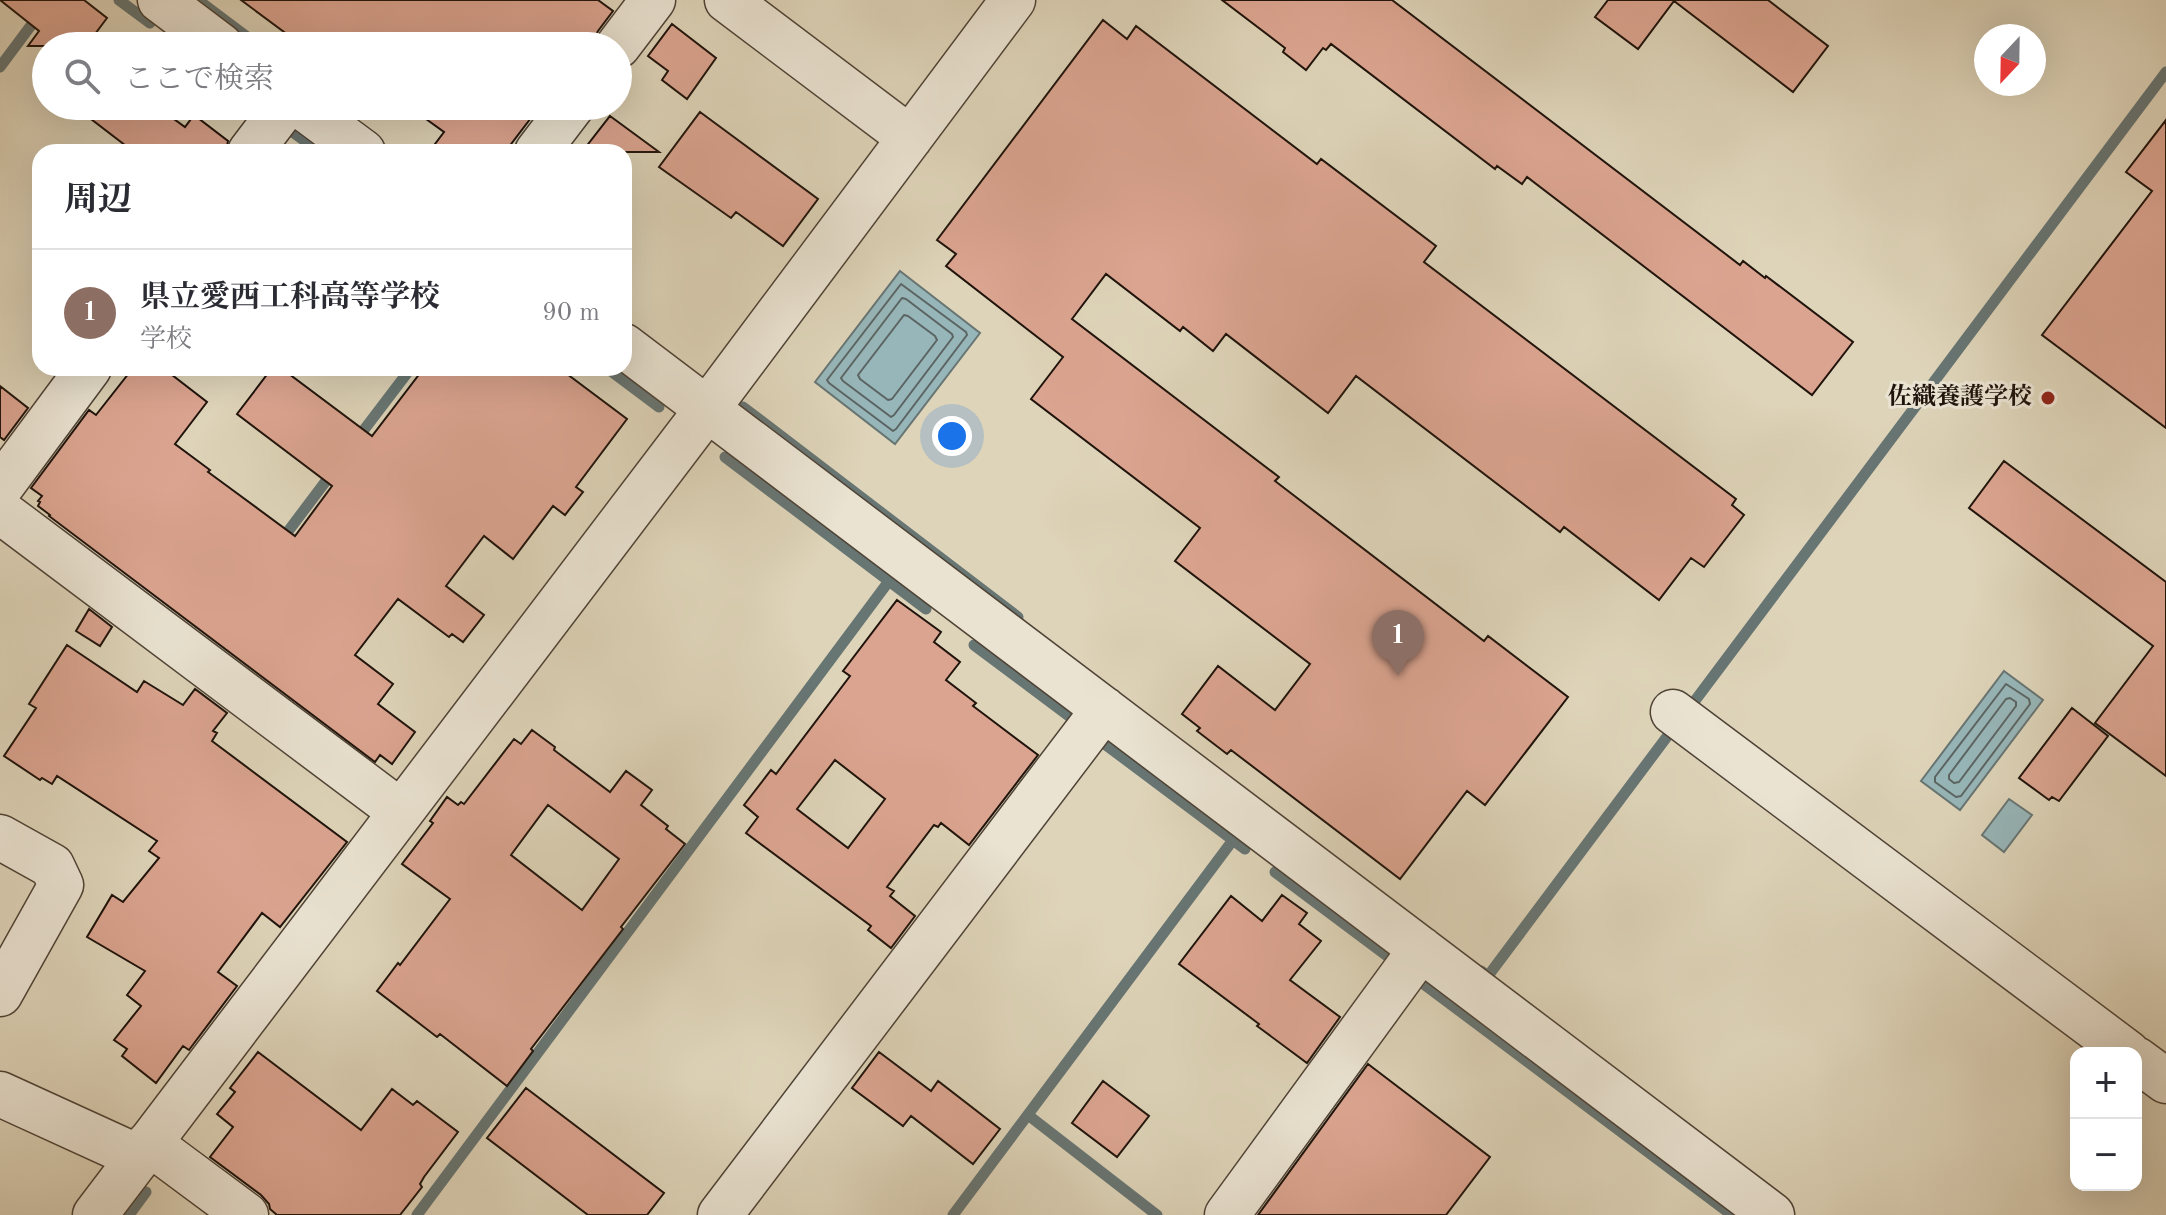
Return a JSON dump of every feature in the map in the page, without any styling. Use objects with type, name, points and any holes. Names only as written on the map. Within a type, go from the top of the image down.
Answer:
[{"type":"street","points":[[160,0],[202,32]]},
{"type":"street","points":[[629,32],[653,0]]},
{"type":"street","points":[[727,0],[910,138]]},
{"type":"street","points":[[95,1215],[708,408],[1013,0]]},
{"type":"street","points":[[256,144],[274,120]]},
{"type":"street","points":[[320,120],[352,144]]},
{"type":"street","points":[[543,144],[561,120]]},
{"type":"street","points":[[632,352],[1772,1215]]},
{"type":"street","points":[[0,488],[83,376]]},
{"type":"street","points":[[0,511],[401,812]]},
{"type":"street","points":[[720,1215],[1104,709]]},
{"type":"street","points":[[1673,712],[2120,1047]]},
{"type":"street","points":[[0,837],[52,866],[61,885],[0,994]]},
{"type":"street","points":[[1227,1215],[1421,949]]},
{"type":"street","points":[[2142,1063],[2166,1081]]},
{"type":"street","points":[[0,1094],[144,1150],[246,1215]]},
{"type":"water","points":[[900,271],[980,333],[895,444],[815,382]]},
{"type":"water","points":[[2004,671],[2043,700],[1960,810],[1921,781]]},
{"type":"water","points":[[2009,799],[2032,815],[2004,852],[1982,835]]},
{"type":"building","points":[[0,0],[84,0],[107,18],[96,32],[39,31]]},
{"type":"building","points":[[241,0],[598,0],[613,11],[597,32],[284,32]]},
{"type":"building","points":[[1222,0],[1392,0],[1740,265],[1743,261],[1766,276],[1853,342],[1812,395],[1527,177],[1522,184],[1497,166],[1495,169],[1331,44],[1326,50],[1323,48],[1306,70],[1283,52],[1285,48]]},
{"type":"building","points":[[1608,0],[1768,0],[1828,46],[1793,92],[1674,1],[1638,49],[1595,17]]},
{"type":"building","points":[[1103,20],[1127,39],[1136,26],[1317,164],[1321,159],[1436,246],[1424,262],[1736,499],[1732,505],[1744,515],[1704,567],[1691,558],[1659,600],[1564,527],[1560,532],[1356,376],[1328,413],[1226,334],[1213,351],[1183,327],[1180,331],[1106,274],[1072,319],[1279,477],[1275,481],[1484,641],[1488,636],[1568,697],[1485,805],[1467,791],[1400,879],[1231,750],[1227,754],[1197,731],[1200,728],[1182,714],[1218,666],[1275,710],[1310,664],[1175,561],[1200,528],[1031,399],[1063,357],[946,266],[956,254],[937,240]]},
{"type":"building","points":[[672,24],[716,58],[687,99],[662,80],[668,71],[648,56]]},
{"type":"building","points":[[700,112],[818,199],[783,246],[736,212],[731,218],[659,167]]},
{"type":"building","points":[[92,120],[175,120],[185,127],[190,120],[201,120],[228,141],[227,144],[124,144]]},
{"type":"building","points":[[427,120],[529,120],[511,144],[435,144],[444,132]]},
{"type":"building","points":[[607,120],[615,120],[659,152],[632,152],[632,144],[588,144]]},
{"type":"building","points":[[2166,120],[2166,428],[2042,335],[2152,191],[2126,172]]},
{"type":"building","points":[[127,376],[173,376],[207,402],[175,444],[295,536],[332,486],[237,414],[266,376],[292,376],[372,436],[418,376],[570,376],[627,419],[576,487],[583,492],[565,515],[553,506],[513,559],[484,536],[446,586],[484,615],[463,642],[452,634],[449,637],[398,599],[355,655],[393,684],[378,704],[415,732],[392,764],[380,755],[375,762],[38,506],[42,496],[31,488],[89,410],[96,415]]},
{"type":"building","points":[[0,386],[28,408],[4,440],[0,437]]},
{"type":"building","points":[[2004,461],[2166,582],[2166,776],[2095,723],[2153,646],[1969,508]]},
{"type":"building","points":[[897,600],[941,632],[934,642],[960,662],[946,680],[976,703],[973,706],[1038,755],[969,845],[941,823],[938,827],[934,825],[887,887],[894,891],[890,896],[915,916],[891,948],[868,930],[871,926],[746,833],[758,817],[744,805],[771,770],[776,774],[850,676],[843,671]],"holes":[[[835,760],[885,799],[848,848],[797,809]]]},
{"type":"building","points":[[89,609],[112,627],[100,646],[76,631]]},
{"type":"building","points":[[67,645],[137,692],[144,681],[183,705],[195,689],[227,713],[213,731],[217,733],[212,741],[347,842],[280,927],[262,913],[218,972],[237,986],[189,1050],[183,1046],[156,1083],[122,1056],[127,1049],[114,1040],[141,1006],[127,995],[145,971],[87,937],[112,895],[123,902],[159,858],[149,851],[157,841],[57,776],[52,784],[42,778],[40,780],[4,756],[36,708],[29,704]]},
{"type":"building","points":[[2072,708],[2108,736],[2059,801],[2052,797],[2049,800],[2019,778]]},
{"type":"building","points":[[532,730],[610,792],[626,771],[652,790],[641,805],[685,844],[531,1049],[533,1051],[507,1086],[440,1034],[437,1037],[377,991],[450,899],[402,864],[433,823],[430,821],[447,797],[458,805],[461,802],[464,804],[514,739],[521,744]],"holes":[[[548,805],[619,859],[582,910],[511,855]]]},
{"type":"building","points":[[1282,895],[1307,913],[1299,924],[1321,941],[1290,980],[1340,1017],[1307,1063],[1179,964],[1231,896],[1262,921]]},
{"type":"building","points":[[258,1052],[361,1130],[392,1089],[413,1105],[417,1101],[458,1132],[400,1215],[277,1215],[261,1195],[210,1157],[233,1127],[217,1114],[235,1092],[230,1088]]},
{"type":"building","points":[[879,1052],[931,1091],[938,1081],[1000,1129],[973,1164],[911,1116],[903,1126],[852,1088]]},
{"type":"building","points":[[1368,1064],[1490,1157],[1446,1215],[1258,1215]]},
{"type":"building","points":[[1103,1081],[1149,1116],[1117,1157],[1072,1123]]},
{"type":"building","points":[[526,1088],[664,1193],[647,1215],[588,1215],[487,1138]]},
{"type":"waterway","points":[[0,67],[50,0]]},
{"type":"waterway","points":[[119,0],[150,23]]},
{"type":"waterway","points":[[198,0],[240,32]]},
{"type":"waterway","points":[[1691,706],[2166,72]]},
{"type":"waterway","points":[[290,130],[309,144]]},
{"type":"waterway","points":[[357,439],[405,376]]},
{"type":"waterway","points":[[618,376],[659,407]]},
{"type":"waterway","points":[[743,407],[1018,617]]},
{"type":"waterway","points":[[725,457],[926,609]]},
{"type":"waterway","points":[[280,542],[335,469]]},
{"type":"waterway","points":[[417,1215],[889,581]]},
{"type":"waterway","points":[[974,645],[1069,716]]},
{"type":"waterway","points":[[1481,971],[1488,976],[1672,730]]},
{"type":"waterway","points":[[1098,739],[1245,849]]},
{"type":"waterway","points":[[953,1215],[1233,840]]},
{"type":"waterway","points":[[1275,872],[1394,961]]},
{"type":"waterway","points":[[1425,985],[1732,1215]]},
{"type":"waterway","points":[[1028,1115],[1157,1215]]},
{"type":"waterway","points":[[129,1215],[146,1192]]},
{"type":"place","name":"佐織養護学校","points":[[2048,398]]},
{"type":"place","name":"県立愛西工科高等学校","points":[[1398,676]]}]
